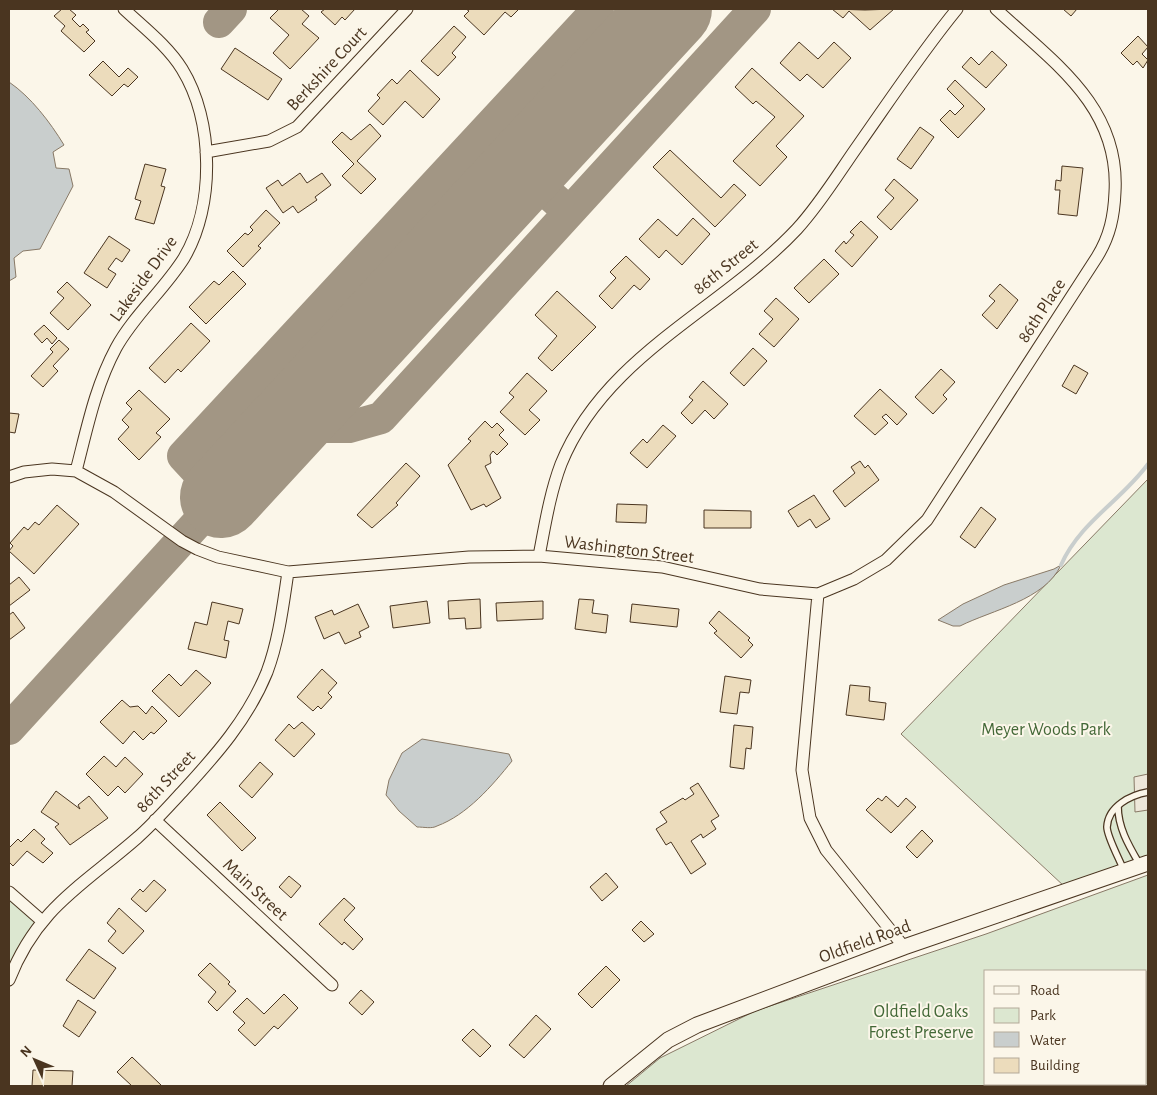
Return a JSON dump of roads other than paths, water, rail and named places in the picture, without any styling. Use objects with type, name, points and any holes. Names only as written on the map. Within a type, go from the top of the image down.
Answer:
[{"type":"street","name":"Lakeside Drive","points":[[76,471],[92,407],[110,361],[138,315],[174,272],[197,230],[206,200],[206,152],[198,102],[184,74],[156,40],[124,9]]},
{"type":"street","name":"Berkshire Court","points":[[206,152],[269,142],[297,127],[407,9]]},
{"type":"street","name":"86th Street","points":[[539,556],[546,516],[562,463],[584,423],[604,394],[638,359],[766,258],[797,228],[822,197],[923,52],[957,9]]},
{"type":"street","name":"86th Place","points":[[818,594],[854,579],[886,560],[903,546],[926,520],[1092,266],[1110,230],[1116,181],[1114,159],[1106,130],[1072,80],[996,9]]},
{"type":"street","points":[[9,477],[24,472],[52,469],[76,471]]},
{"type":"street","name":"Washington Street","points":[[76,471],[114,492],[182,541],[197,549],[218,557],[288,572],[469,557],[539,556],[662,568],[754,588],[818,594]]},
{"type":"street","name":"86th Street","points":[[9,980],[20,955],[41,920],[68,894],[126,847],[155,820],[236,730],[253,702],[267,672],[274,648],[288,572]]},
{"type":"street","points":[[818,594],[802,770],[808,810],[826,850],[904,947]]},
{"type":"street","name":"Main Street","points":[[155,820],[332,985]]},
{"type":"street","name":"Oldfield Road","points":[[611,1086],[668,1040],[697,1025],[904,947],[1144,864]]},
{"type":"street","points":[[9,892],[41,920]]},
{"type":"lane","points":[[1124,871],[1107,828],[1110,818],[1118,806],[1127,798],[1148,792]]},
{"type":"lane","points":[[1118,806],[1118,819],[1127,841],[1144,864]]},
{"type":"water","points":[[9,82],[40,110],[64,145],[53,152],[56,168],[69,169],[73,186],[40,249],[23,251],[14,258],[16,277],[9,281]]},
{"type":"water","points":[[1061,565],[1043,587],[1016,603],[960,626],[953,626],[938,620],[963,604],[1004,585]]},
{"type":"water","points":[[422,739],[509,754],[512,761],[487,790],[459,815],[435,827],[417,827],[399,811],[386,795],[389,780],[402,753]]},
{"type":"waterway","points":[[1061,565],[1079,536],[1138,477],[1148,464]]},
{"type":"park label","name":"Meyer Woods Park","points":[[1046,730]]},
{"type":"park label","name":"Oldfield Oaks Forest Preserve","points":[[921,1022]]}]
